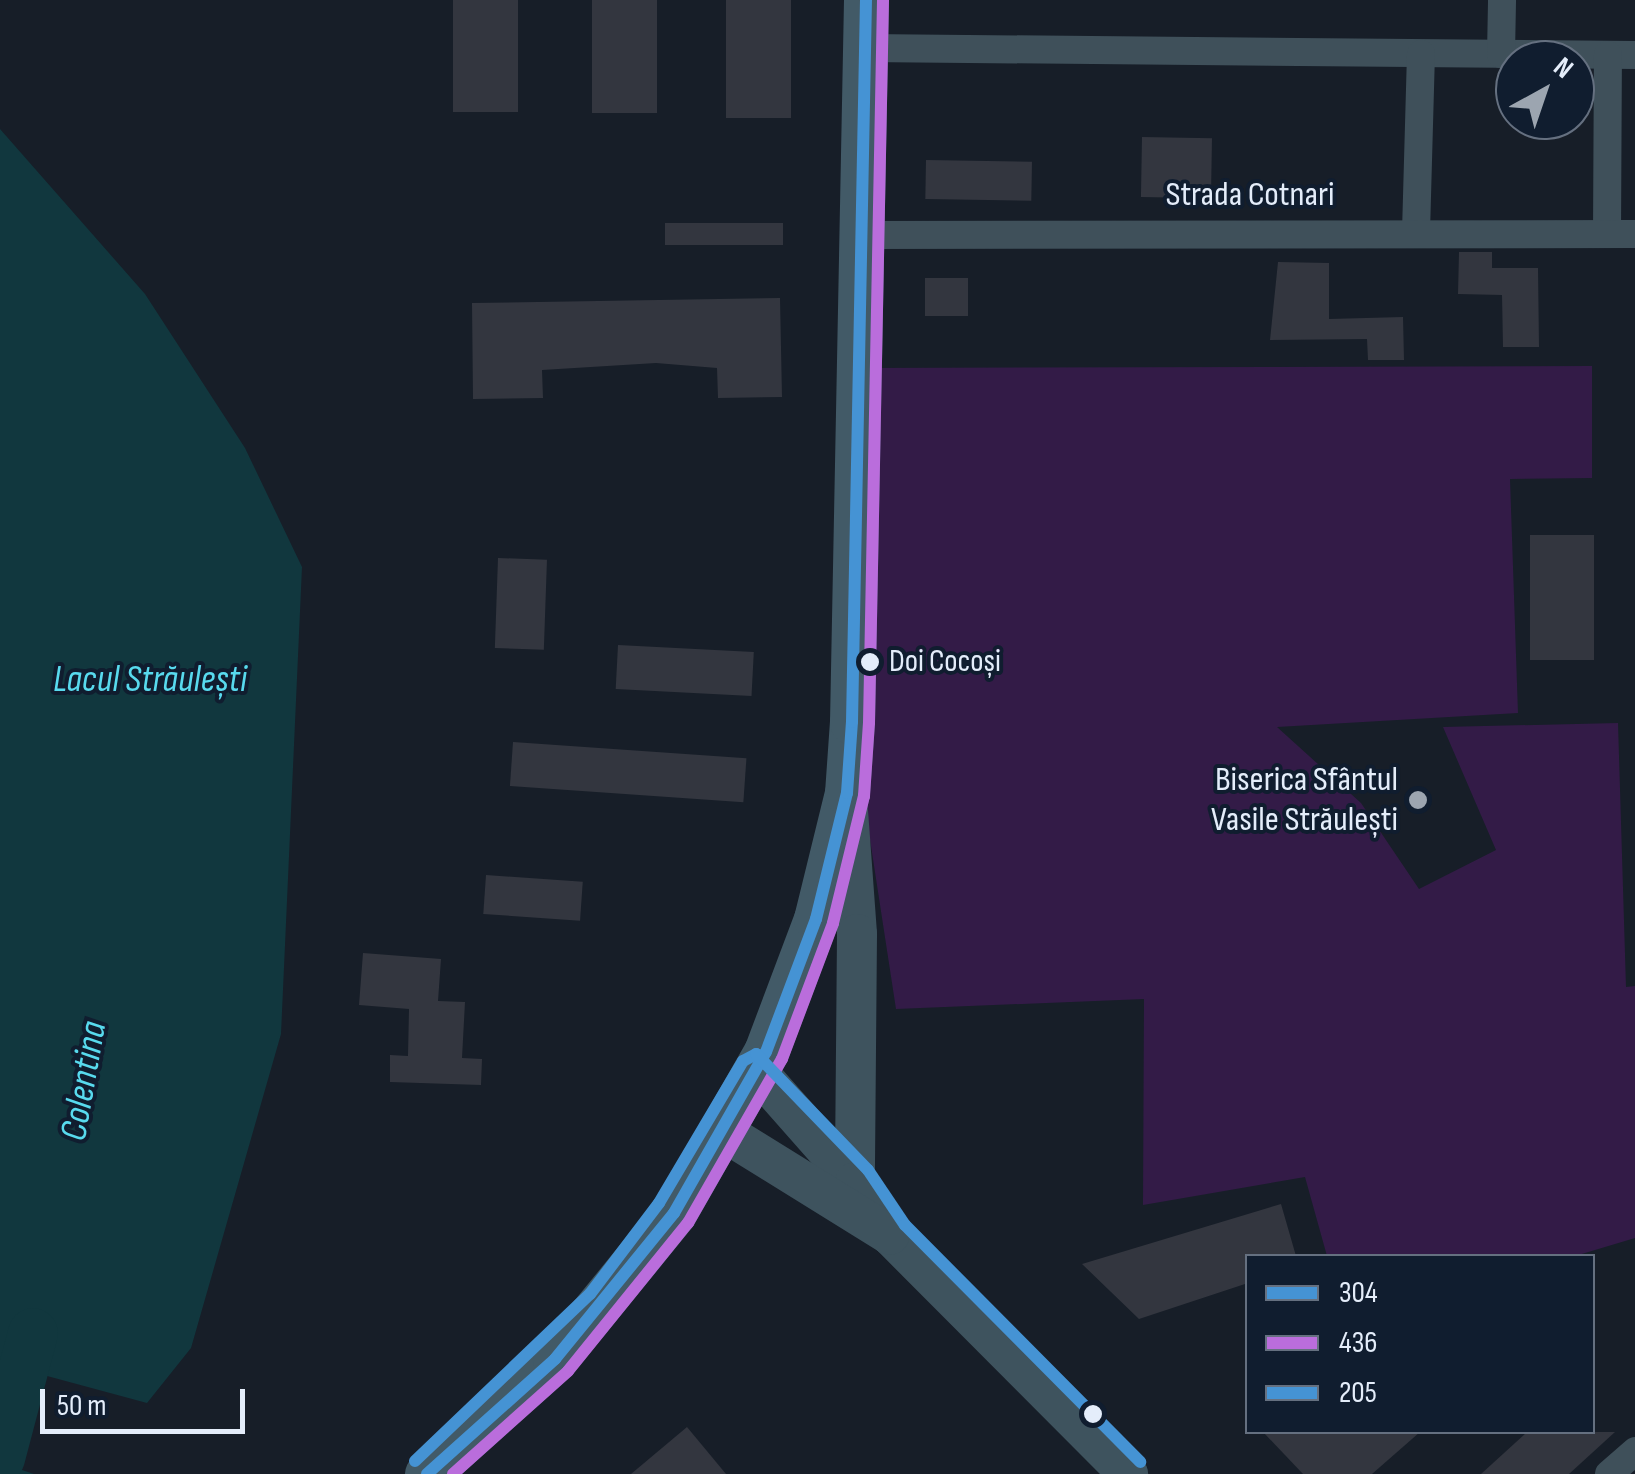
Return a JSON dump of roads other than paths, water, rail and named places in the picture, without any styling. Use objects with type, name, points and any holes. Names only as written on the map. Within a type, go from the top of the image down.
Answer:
[{"type":"main road","points":[[856,1182],[857,934],[847,793],[864,235],[866,0]]},
{"type":"main road","points":[[427,1474],[603,1306],[724,1132],[756,1071],[802,966],[847,793]]},
{"type":"main road","points":[[756,1071],[856,1182],[891,1236],[1128,1474]]},
{"type":"main road","points":[[724,1132],[891,1236]]},
{"type":"street","points":[[1501,40],[1502,0]]},
{"type":"street","points":[[866,48],[1495,54]]},
{"type":"street","points":[[1416,232],[1421,54]]},
{"type":"street","points":[[1595,55],[1622,55],[1621,234]]},
{"type":"street","name":"Strada Cotnari","points":[[864,235],[1621,234]]},
{"type":"street","points":[[1609,1474],[1635,1451]]},
{"type":"water","name":"Lacul Străulești","points":[[0,129],[145,294],[245,448],[302,567],[281,1034],[191,1348],[147,1403],[36,1373],[26,1403],[0,1396]]},
{"type":"water","points":[[0,1420],[29,1428],[16,1468],[34,1474],[0,1474]]},
{"type":"waterway","name":"Colentina","points":[[0,1458],[33,1333]]},
{"type":"place","name":"Doi Cocoși","points":[[870,662]]},
{"type":"place","name":"Biserica Sfântul Vasile Străulești","points":[[1418,800]]}]
